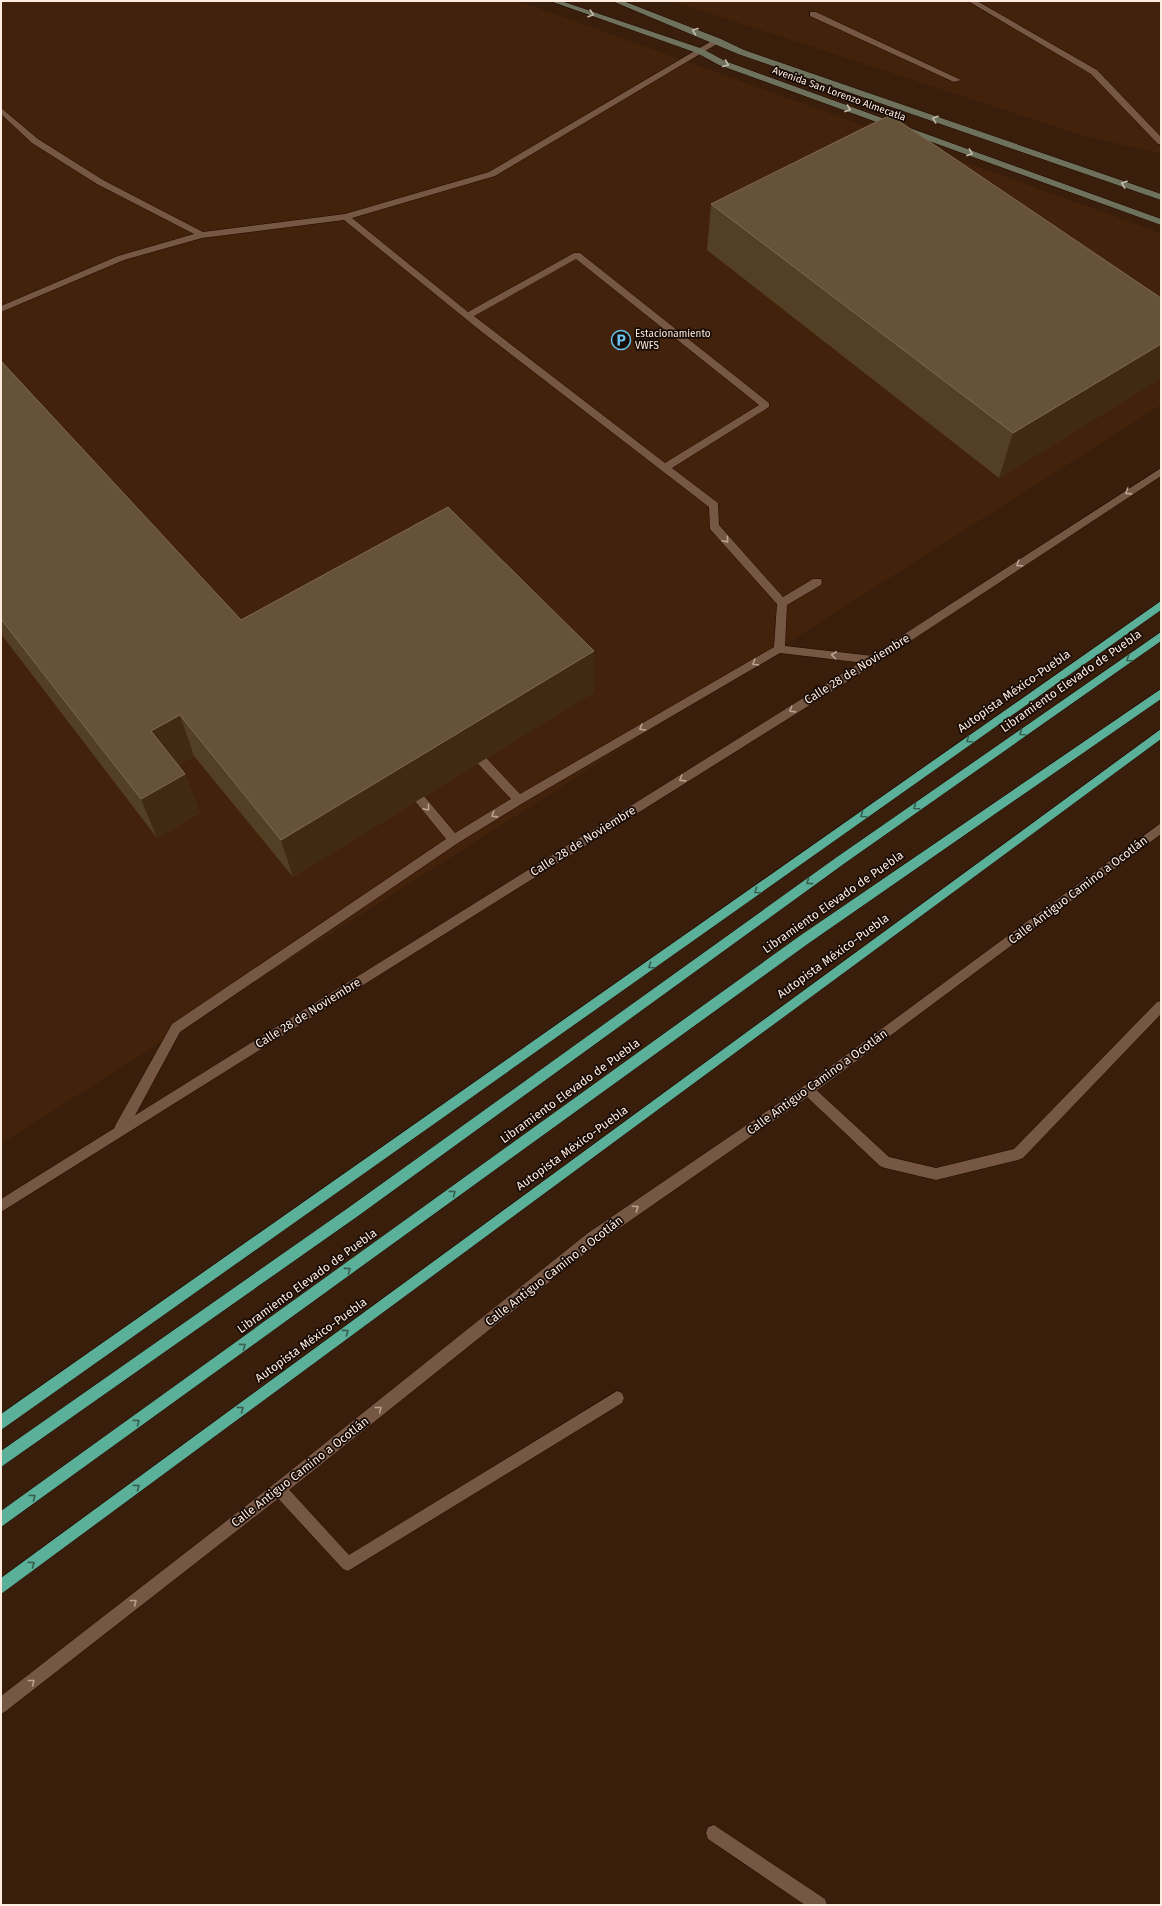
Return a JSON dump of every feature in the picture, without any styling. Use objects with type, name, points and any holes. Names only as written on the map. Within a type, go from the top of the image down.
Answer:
[{"type":"highway","name":"Autopista México-Puebla","points":[[1,1423],[1161,605]]},
{"type":"highway","name":"Libramiento Elevado de Puebla","points":[[1,1460],[359,1207],[841,860],[1161,636]]},
{"type":"highway","name":"Libramiento Elevado de Puebla","points":[[1,1520],[805,939],[1161,693]]},
{"type":"highway","name":"Autopista México-Puebla","points":[[1,1587],[1161,733]]},
{"type":"main road","name":"Avenida San Lorenzo Almecatla","points":[[554,1],[700,51],[722,63],[1161,222]]},
{"type":"main road","name":"Avenida San Lorenzo Almecatla","points":[[616,1],[718,41],[741,52],[1161,197]]},
{"type":"street","points":[[972,1],[1094,72],[1161,142]]},
{"type":"street","points":[[813,14],[957,80]]},
{"type":"street","points":[[1,309],[122,258],[202,235],[346,217],[492,174],[718,41]]},
{"type":"street","points":[[1,110],[35,141],[100,182],[202,235]]},
{"type":"street","points":[[346,217],[468,316],[714,506],[714,526],[782,603],[779,648]]},
{"type":"street","points":[[468,316],[577,255],[766,405],[665,468]]},
{"type":"street","name":"Calle 28 de Noviembre","points":[[1,1206],[872,660],[1161,471]]},
{"type":"street","points":[[782,603],[818,582]]},
{"type":"street","points":[[120,1130],[176,1028],[454,840],[518,800],[779,648],[872,660]]},
{"type":"street","points":[[464,742],[518,800]]},
{"type":"street","points":[[404,780],[454,840]]},
{"type":"street","name":"Calle Antiguo Camino a Ocotlán","points":[[1,1706],[279,1489],[593,1238],[808,1090],[1161,828]]},
{"type":"street","points":[[808,1090],[885,1162],[936,1174],[1018,1154],[1161,1006]]},
{"type":"street","points":[[279,1489],[348,1564],[617,1398]]},
{"type":"street","points":[[714,1832],[819,1905]]},
{"type":"shaded area","points":[[1,1],[519,1],[1161,233],[1161,405],[1,1144]]},
{"type":"shaded area","points":[[672,1],[1161,1],[1161,154],[1077,134]]},
{"type":"building","points":[[890,115],[1161,298],[1161,344],[1013,433],[711,204]]},
{"type":"building","points":[[1,361],[241,620],[448,507],[594,651],[281,840],[180,715],[151,731],[185,774],[141,799],[1,619]]},
{"type":"place","name":"Estacionamiento VWFS","points":[[621,340]]}]
